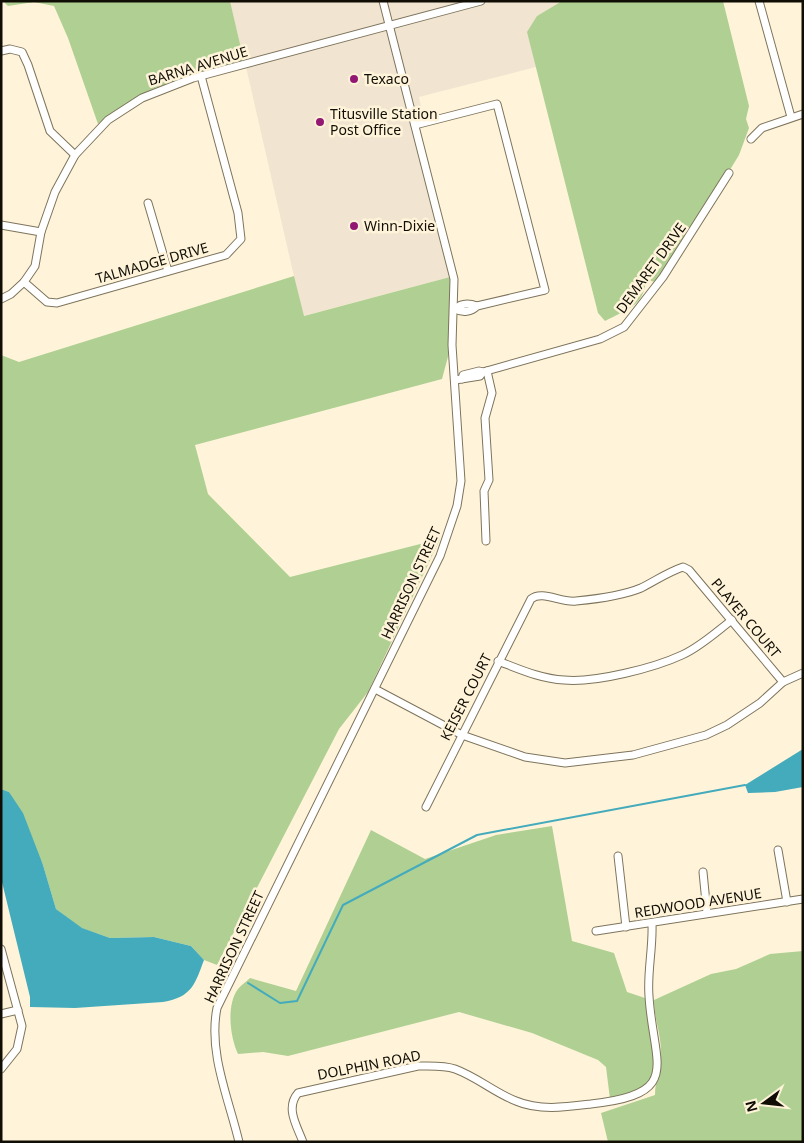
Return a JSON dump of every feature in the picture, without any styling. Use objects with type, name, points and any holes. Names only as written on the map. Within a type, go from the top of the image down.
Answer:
[{"type":"street","name":"HARRISON STREET","points":[[239,1142],[214,1046],[214,1021],[217,1008],[440,556],[457,506],[461,481],[458,379],[452,345],[455,309],[454,279],[383,1]]},
{"type":"street","name":"BARNA AVENUE","points":[[1,299],[11,294],[24,282],[35,266],[41,232],[54,192],[75,155],[108,120],[142,98],[201,76],[481,1]]},
{"type":"street","points":[[759,1],[791,117]]},
{"type":"street","points":[[1,51],[10,49],[22,52],[28,64],[50,130],[75,155]]},
{"type":"street","name":"TALMADGE DRIVE","points":[[24,282],[47,302],[57,303],[226,255],[241,240],[238,213],[201,76]]},
{"type":"street","points":[[415,125],[497,104],[545,290],[477,306],[472,310],[460,312],[455,309]]},
{"type":"street","points":[[750,139],[762,128],[803,114]]},
{"type":"street","name":"DEMARET DRIVE","points":[[458,379],[464,380],[480,376],[485,372],[600,339],[624,327],[663,277],[729,173]]},
{"type":"street","points":[[148,202],[168,271]]},
{"type":"street","points":[[1,225],[41,232]]},
{"type":"street","points":[[485,372],[492,393],[485,418],[489,480],[484,492],[486,542]]},
{"type":"street","name":"KEISER COURT","points":[[426,807],[498,661],[531,599],[540,595],[562,601],[597,599],[638,589],[659,580],[673,570],[683,567],[689,570]]},
{"type":"street","name":"PLAYER COURT","points":[[689,570],[783,682]]},
{"type":"street","points":[[498,661],[549,678],[570,681],[594,679],[657,664],[682,655],[732,620]]},
{"type":"street","points":[[375,689],[462,735],[525,757],[552,762],[582,762],[618,758],[683,742],[717,730],[760,703],[783,682],[803,673]]},
{"type":"street","points":[[778,850],[787,902]]},
{"type":"street","points":[[618,856],[626,928]]},
{"type":"street","points":[[703,872],[707,913]]},
{"type":"street","name":"REDWOOD AVENUE","points":[[596,931],[652,924],[707,913],[803,899]]},
{"type":"street","name":"DOLPHIN ROAD","points":[[303,1142],[292,1108],[293,1101],[298,1093],[418,1066],[438,1066],[455,1069],[517,1102],[553,1108],[615,1102],[634,1097],[648,1089],[658,1071],[658,1049],[650,1017],[648,994],[652,924]]},
{"type":"street","points":[[1,949],[22,1026],[17,1049],[1,1069]]},
{"type":"street","points":[[1,1014],[18,1010]]},
{"type":"shaded area","points":[[230,1],[380,1],[385,23],[244,61]]},
{"type":"shaded area","points":[[387,1],[466,1],[393,21]]},
{"type":"shaded area","points":[[494,1],[562,1],[537,16],[533,53],[536,67],[419,97],[424,120],[418,121],[394,27]]},
{"type":"shaded area","points":[[387,29],[450,277],[303,316],[246,67]]},
{"type":"green space","points":[[3,1],[230,1],[244,61],[157,87],[140,95],[98,124],[68,38],[54,6],[34,2],[8,6]]},
{"type":"green space","points":[[562,1],[723,1],[749,106],[746,119],[749,128],[739,155],[661,283],[646,280],[642,296],[633,306],[605,321],[598,313],[527,32],[537,16]]},
{"type":"green space","points":[[294,276],[304,316],[450,277],[449,353],[442,379],[195,445],[208,494],[290,577],[440,539],[368,692],[339,729],[217,965],[204,960],[191,946],[154,937],[110,938],[81,928],[56,909],[43,865],[9,792],[1,789],[1,355],[19,362]]},
{"type":"green space","points":[[552,826],[572,941],[614,953],[627,992],[645,998],[654,1058],[653,1070],[643,1088],[632,1094],[610,1099],[606,1067],[598,1060],[532,1033],[459,1012],[288,1056],[263,1052],[238,1054],[231,1030],[231,1012],[234,996],[238,989],[250,978],[296,991],[371,830],[425,859],[496,835]]},
{"type":"green space","points":[[803,951],[803,1142],[608,1142],[601,1113],[655,1095],[661,1052],[654,1000],[711,974],[736,969],[770,954]]},
{"type":"water","points":[[803,749],[803,787],[775,792],[748,793],[745,785]]},
{"type":"water","points":[[1,789],[9,792],[23,813],[43,865],[56,909],[82,928],[110,938],[154,937],[191,946],[204,960],[195,983],[186,993],[173,1000],[163,1002],[75,1008],[30,1007],[30,997],[1,878]]},
{"type":"waterway","points":[[248,983],[280,1003],[297,1001],[343,905],[477,835],[745,785]]},
{"type":"place","name":"Texaco","points":[[354,79]]},
{"type":"place","name":"Titusville Station Post Office","points":[[320,122]]},
{"type":"place","name":"Winn-Dixie","points":[[354,226]]}]
